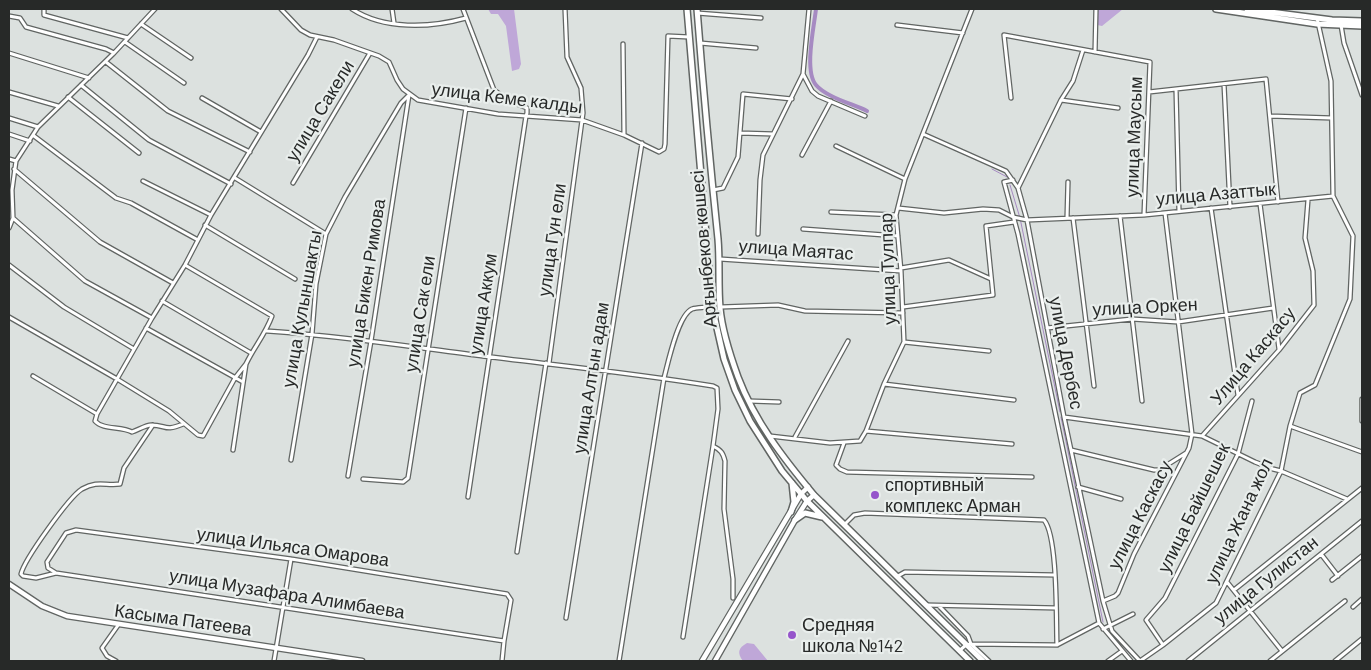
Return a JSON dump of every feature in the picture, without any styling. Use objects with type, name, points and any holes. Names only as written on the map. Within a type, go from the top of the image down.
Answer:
[{"type":"main road","name":"Арғынбеков көшесі","points":[[687,9],[712,306],[724,360],[735,390],[750,421],[782,471],[807,501],[970,661]]},
{"type":"main road","points":[[1216,9],[1317,21],[1362,21]]},
{"type":"main road","points":[[1247,9],[1341,25],[1362,26]]},
{"type":"main road","name":"Арғынбеков көшесі","points":[[697,11],[706,131],[720,259],[720,307],[732,358],[749,402],[768,436],[814,495],[968,644],[983,661]]},
{"type":"main road","points":[[698,131],[706,131]]},
{"type":"main road","points":[[791,512],[794,502],[792,482]]},
{"type":"main road","points":[[702,661],[801,494],[808,487]]},
{"type":"main road","points":[[715,661],[807,501],[814,495]]},
{"type":"main road","points":[[796,520],[805,514],[823,518]]},
{"type":"main road","name":"Касыма Патеева","points":[[9,584],[42,606],[67,616],[362,661]]},
{"type":"street","points":[[44,9],[44,15],[128,38]]},
{"type":"street","points":[[9,228],[13,218],[10,189],[16,161],[34,136],[38,127],[106,62],[154,9]]},
{"type":"street","name":"улица Кеме калды","points":[[281,9],[301,30],[317,37],[334,40],[379,56],[389,62],[403,89],[418,100],[498,114],[582,120],[624,135],[659,152],[664,149],[665,144],[668,36],[690,37]]},
{"type":"street","points":[[352,9],[374,19],[394,23],[437,24],[466,18]]},
{"type":"street","points":[[392,9],[394,23]]},
{"type":"street","points":[[463,9],[494,90],[509,101],[527,108],[528,113],[526,116]]},
{"type":"street","name":"улица Гун ели","points":[[517,552],[548,363],[584,113],[581,88],[567,57],[565,9]]},
{"type":"street","points":[[758,234],[761,162],[763,154],[803,74],[809,9]]},
{"type":"street","name":"улица Тулпар","points":[[866,431],[884,384],[904,342],[901,269],[896,215],[905,179],[972,9]]},
{"type":"street","points":[[1095,52],[1096,9]]},
{"type":"street","points":[[697,11],[761,18]]},
{"type":"street","points":[[9,16],[20,18],[26,27],[106,49],[114,53]]},
{"type":"street","name":"улица Жана жол","points":[[1140,661],[1216,603],[1281,470],[1290,426],[1300,393],[1314,385],[1350,299],[1352,236],[1333,196],[1331,81],[1317,21]]},
{"type":"street","points":[[141,24],[191,58]]},
{"type":"street","points":[[897,25],[963,33]]},
{"type":"street","points":[[1341,25],[1344,43],[1362,95]]},
{"type":"street","name":"улица Маусым","points":[[1011,98],[1004,35],[1150,62],[1144,215]]},
{"type":"street","points":[[183,424],[166,429],[154,424],[147,425],[132,432],[126,428],[98,424],[95,421],[96,414],[185,265],[205,225],[235,178],[317,37]]},
{"type":"street","points":[[125,42],[184,83]]},
{"type":"street","points":[[700,43],[756,48]]},
{"type":"street","points":[[623,44],[624,135]]},
{"type":"street","points":[[1018,188],[1061,100],[1074,81],[1083,50]]},
{"type":"street","points":[[9,53],[90,78]]},
{"type":"street","name":"улица Сакели","points":[[293,183],[370,53]]},
{"type":"street","points":[[106,62],[168,111],[250,152]]},
{"type":"street","points":[[803,74],[812,91],[865,116]]},
{"type":"street","points":[[1149,92],[1266,79],[1278,202]]},
{"type":"street","points":[[81,84],[149,140],[231,184]]},
{"type":"street","points":[[1224,84],[1230,207]]},
{"type":"street","points":[[1176,89],[1179,211]]},
{"type":"street","points":[[9,92],[58,106]]},
{"type":"street","points":[[713,190],[723,188],[738,157],[743,94],[792,99]]},
{"type":"street","name":"улица Кулыншакты","points":[[291,460],[312,334],[316,284],[326,234],[345,197],[400,103],[409,95]]},
{"type":"street","name":"улица Бикен Римова","points":[[348,476],[409,95]]},
{"type":"street","points":[[68,97],[139,153]]},
{"type":"street","points":[[202,98],[261,132]]},
{"type":"street","points":[[1061,100],[1118,108]]},
{"type":"street","points":[[802,155],[831,101]]},
{"type":"street","name":"улица Сак ели","points":[[363,479],[403,482],[408,478],[466,108]]},
{"type":"street","name":"улица Аккум","points":[[468,497],[526,116]]},
{"type":"street","points":[[1270,116],[1332,118]]},
{"type":"street","points":[[9,118],[38,127]]},
{"type":"street","points":[[740,132],[773,134]]},
{"type":"street","points":[[9,134],[30,141]]},
{"type":"street","points":[[923,134],[1006,171],[1013,180]]},
{"type":"street","points":[[34,136],[116,198],[131,203],[198,240]]},
{"type":"street","name":"улица Алтын адам","points":[[566,618],[642,143]]},
{"type":"street","points":[[836,146],[905,179]]},
{"type":"street","points":[[9,158],[16,161]]},
{"type":"street","points":[[14,169],[100,242],[173,283]]},
{"type":"street","points":[[235,178],[326,234]]},
{"type":"street","name":"улица Дербес","points":[[1131,661],[1099,623],[1018,234],[1004,182],[1013,180],[1018,188],[1027,220],[1078,487],[1110,626],[1112,631],[1140,661]]},
{"type":"street","points":[[143,181],[211,215]]},
{"type":"street","points":[[1067,218],[1068,182]]},
{"type":"street","name":"улица Азаттык","points":[[898,208],[944,213],[983,209],[999,210],[1012,217],[1027,220],[1144,215],[1333,196]]},
{"type":"street","name":"Улица Каскасу","points":[[1202,436],[1279,350],[1314,305],[1313,271],[1305,238],[1308,200]]},
{"type":"street","points":[[1260,204],[1279,350]]},
{"type":"street","points":[[1211,208],[1238,395]]},
{"type":"street","points":[[831,212],[896,215]]},
{"type":"street","points":[[1165,213],[1192,434]]},
{"type":"street","points":[[1120,216],[1142,401]]},
{"type":"street","points":[[13,218],[85,280],[152,318]]},
{"type":"street","points":[[1073,218],[1094,386]]},
{"type":"street","points":[[903,308],[993,295],[986,226],[1014,222]]},
{"type":"street","points":[[205,225],[295,279]]},
{"type":"street","points":[[802,229],[898,236]]},
{"type":"street","name":"улица Маятас","points":[[720,259],[901,269],[949,260],[991,279]]},
{"type":"street","points":[[9,265],[64,306],[134,349]]},
{"type":"street","points":[[185,265],[272,316],[267,331],[251,353],[246,364],[233,450]]},
{"type":"street","points":[[162,301],[251,353]]},
{"type":"street","points":[[720,307],[778,305],[805,311],[903,313]]},
{"type":"street","points":[[619,661],[664,378],[676,335],[687,312],[694,308],[712,306]]},
{"type":"street","name":"улица Оркен","points":[[1047,328],[1132,319],[1178,322],[1273,308]]},
{"type":"street","points":[[9,318],[117,379],[169,411],[183,424],[198,435],[203,436],[234,378],[246,364]]},
{"type":"street","points":[[146,328],[243,382]]},
{"type":"street","points":[[267,331],[312,334],[605,370],[717,388],[718,409],[684,637]]},
{"type":"street","points":[[795,438],[848,340]]},
{"type":"street","points":[[904,342],[989,350]]},
{"type":"street","points":[[34,376],[96,414]]},
{"type":"street","points":[[884,384],[1014,400]]},
{"type":"street","points":[[1362,398],[1362,421]]},
{"type":"street","name":"улица Байшешек","points":[[1163,645],[1146,620],[1165,598],[1238,454],[1252,401]]},
{"type":"street","points":[[749,402],[778,402]]},
{"type":"street","points":[[1064,417],[1202,436],[1238,454],[1273,469],[1281,470],[1347,499]]},
{"type":"street","points":[[56,573],[36,578],[23,576],[21,571],[58,516],[81,489],[94,484],[120,484],[124,468],[154,424]]},
{"type":"street","points":[[1290,426],[1362,452]]},
{"type":"street","points":[[768,436],[844,443],[860,441],[866,431],[1012,444]]},
{"type":"street","name":"улица Каскасу","points":[[1103,601],[1118,593],[1134,554],[1187,452],[1192,434]]},
{"type":"street","points":[[844,443],[836,465],[847,472],[1032,477]]},
{"type":"street","points":[[713,446],[720,449],[724,461],[724,509],[733,579],[733,598]]},
{"type":"street","points":[[1071,450],[1154,470],[1159,470],[1187,452]]},
{"type":"street","points":[[1078,487],[1121,500]]},
{"type":"street","points":[[1234,590],[1362,488]]},
{"type":"street","points":[[844,525],[854,515],[865,513],[1040,519],[1047,524],[1051,536],[1057,645]]},
{"type":"street","name":"улица Гулистан","points":[[1188,661],[1362,521]]},
{"type":"street","name":"улица Ильяса Омарова","points":[[48,568],[47,562],[66,533],[76,530],[291,559],[507,594],[511,600],[504,642]]},
{"type":"street","points":[[1320,554],[1338,576]]},
{"type":"street","points":[[1332,580],[1362,556]]},
{"type":"street","points":[[274,661],[291,559]]},
{"type":"street","name":"улица Музафара Алимбаева","points":[[48,568],[56,573],[504,642]]},
{"type":"street","points":[[897,577],[905,572],[1054,576]]},
{"type":"street","points":[[1227,582],[1282,651]]},
{"type":"street","points":[[1353,607],[1362,599]]},
{"type":"street","points":[[1270,661],[1345,601]]},
{"type":"street","points":[[926,605],[1056,608]]},
{"type":"street","points":[[938,605],[968,636],[968,644]]},
{"type":"street","points":[[1103,629],[1132,614]]},
{"type":"street","points":[[959,651],[968,644],[1057,645],[1099,623]]},
{"type":"street","points":[[116,661],[107,656],[102,648],[119,624]]},
{"type":"street","points":[[1334,661],[1362,639]]},
{"type":"street","points":[[502,661],[504,642]]},
{"type":"street","points":[[968,644],[989,661]]},
{"type":"street","points":[[1108,661],[1122,651]]},
{"type":"shaded area","points":[[488,9],[514,9],[521,64],[519,69],[512,71],[506,26],[498,14],[491,14]]},
{"type":"shaded area","points":[[1097,9],[1123,9],[1102,26],[1097,25]]},
{"type":"shaded area","points":[[747,643],[754,644],[768,661],[743,661],[739,651]]},
{"type":"waterway","points":[[816,9],[810,60],[812,78],[816,85],[826,93],[867,111]]},
{"type":"waterway","points":[[992,169],[1007,177]]},
{"type":"waterway","points":[[1010,185],[1020,218],[1060,412]]},
{"type":"waterway","points":[[1061,417],[1103,622]]},
{"type":"waterway","points":[[1108,630],[1137,661]]},
{"type":"place","name":"спортивный комплекс Арман","points":[[875,495]]},
{"type":"place","name":"Средняя школа №142","points":[[792,635]]}]
